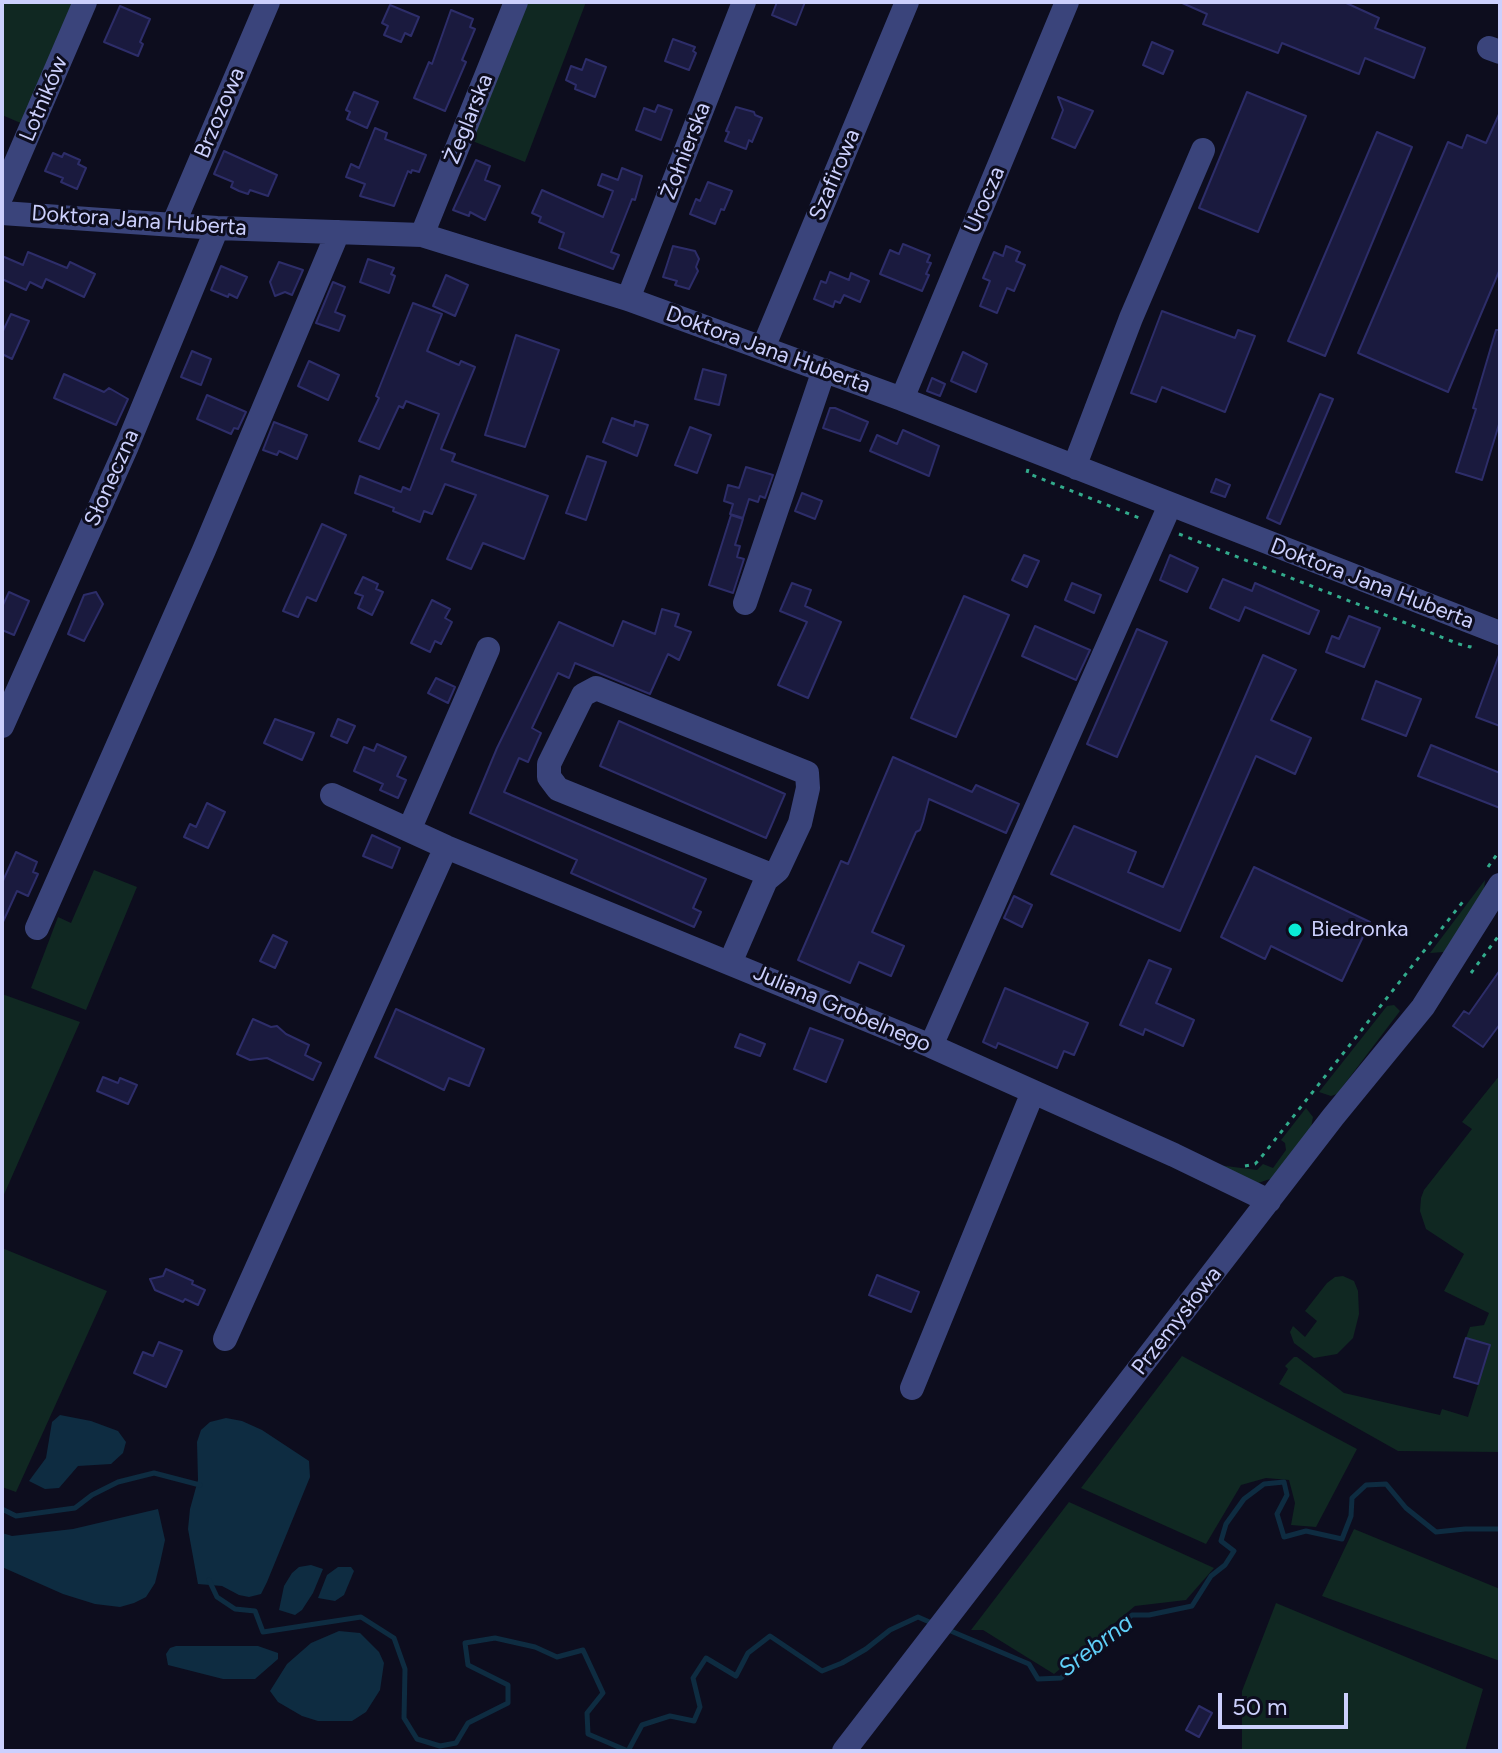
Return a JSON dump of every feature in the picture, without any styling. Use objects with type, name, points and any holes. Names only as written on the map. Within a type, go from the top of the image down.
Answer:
[{"type":"street","name":"Lotników","points":[[2,195],[85,2]]},
{"type":"street","name":"Brzozowa","points":[[173,225],[268,2]]},
{"type":"street","name":"Żeglarska","points":[[422,235],[516,2]]},
{"type":"street","name":"Żołnierska","points":[[628,299],[744,2]]},
{"type":"street","name":"Szafirowa","points":[[763,348],[907,2]]},
{"type":"street","name":"Urocza","points":[[902,399],[1067,2]]},
{"type":"street","points":[[1077,468],[1078,457],[1131,318],[1203,150]]},
{"type":"street","name":"Doktora Jana Huberta","points":[[2,213],[217,228],[422,235],[628,299],[824,370],[1077,468],[1166,516],[1500,633]]},
{"type":"street","name":"Słoneczna","points":[[2,726],[127,446],[217,228]]},
{"type":"street","points":[[37,928],[204,550],[338,232]]},
{"type":"street","points":[[745,603],[824,370]]},
{"type":"street","points":[[931,1046],[1166,516]]},
{"type":"street","points":[[410,828],[488,649]]},
{"type":"street","points":[[730,963],[760,893],[771,875],[778,870],[800,823],[808,788],[807,773],[596,688],[583,695],[549,764],[549,777],[558,789],[771,875]]},
{"type":"street","name":"Juliana Grobelnego","points":[[332,795],[446,847],[931,1046],[1269,1201]]},
{"type":"street","points":[[225,1339],[446,847]]},
{"type":"street","name":"Przemysłowa","points":[[844,1751],[1333,1117],[1423,1007],[1493,877]]},
{"type":"street","points":[[912,1388],[1033,1092]]},
{"type":"path","points":[[1030,458],[1027,473],[1166,516],[1459,644]]},
{"type":"path","points":[[1493,877],[1500,850]]},
{"type":"path","points":[[1233,1163],[1255,1164],[1473,889]]},
{"type":"path","points":[[1396,987],[1404,992]]},
{"type":"green space","points":[[2,2],[76,2],[23,124],[2,115]]},
{"type":"green space","points":[[526,2],[586,2],[525,162],[470,140]]},
{"type":"green space","points":[[94,870],[137,887],[86,1010],[31,988],[58,917],[71,923]]},
{"type":"green space","points":[[1485,880],[1484,890],[1444,952],[1430,953]]},
{"type":"green space","points":[[2,994],[80,1022],[2,1199]]},
{"type":"green space","points":[[1394,1005],[1400,1011],[1337,1094],[1331,1096],[1319,1092],[1387,1006]]},
{"type":"green space","points":[[1500,1075],[1500,1452],[1398,1451],[1279,1384],[1288,1369],[1285,1366],[1297,1357],[1344,1393],[1440,1415],[1442,1409],[1468,1417],[1490,1346],[1466,1338],[1470,1327],[1484,1325],[1489,1313],[1444,1291],[1464,1254],[1426,1229],[1420,1211],[1421,1198],[1472,1129],[1462,1122]]},
{"type":"green space","points":[[1306,1108],[1313,1117],[1311,1128],[1273,1178],[1258,1183],[1210,1164],[1257,1170],[1263,1164],[1273,1168],[1286,1150],[1281,1140]]},
{"type":"green space","points":[[2,1248],[107,1291],[16,1492],[2,1487]]},
{"type":"green space","points":[[1343,1276],[1354,1281],[1358,1291],[1359,1314],[1353,1338],[1337,1354],[1314,1358],[1294,1343],[1290,1332],[1293,1326],[1305,1337],[1317,1321],[1305,1311],[1327,1283]]},
{"type":"green space","points":[[1182,1356],[1357,1449],[1316,1527],[1291,1525],[1295,1503],[1289,1480],[1266,1478],[1241,1485],[1206,1544],[1081,1488]]},
{"type":"green space","points":[[1069,1502],[1214,1568],[1186,1600],[1135,1606],[1054,1674],[983,1630],[971,1630]]},
{"type":"green space","points":[[1354,1529],[1500,1589],[1500,1661],[1322,1596]]},
{"type":"green space","points":[[1276,1603],[1483,1689],[1465,1751],[1242,1751],[1242,1691]]},
{"type":"water","points":[[60,1415],[91,1421],[118,1431],[126,1442],[123,1453],[111,1464],[78,1466],[59,1488],[45,1489],[29,1481],[46,1458],[52,1422]]},
{"type":"water","points":[[226,1418],[262,1430],[309,1461],[310,1477],[267,1582],[261,1594],[249,1597],[222,1586],[198,1584],[188,1529],[198,1480],[197,1442],[201,1430],[210,1422]]},
{"type":"water","points":[[158,1509],[165,1540],[155,1583],[146,1597],[134,1603],[120,1607],[95,1604],[63,1594],[2,1567],[2,1533],[12,1536],[73,1529]]},
{"type":"water","points":[[311,1565],[323,1569],[302,1610],[295,1615],[279,1610],[284,1586],[292,1573],[299,1567]]},
{"type":"water","points":[[338,1567],[351,1567],[354,1571],[344,1595],[335,1601],[318,1598],[327,1575]]},
{"type":"water","points":[[339,1631],[360,1633],[379,1652],[384,1663],[380,1690],[366,1712],[352,1721],[318,1721],[278,1702],[270,1691],[287,1664],[311,1643]]},
{"type":"water","points":[[176,1646],[258,1646],[278,1653],[278,1659],[255,1679],[223,1679],[168,1665],[166,1654]]},
{"type":"building","points":[[777,2],[805,2],[796,25],[772,15]]},
{"type":"building","points":[[1180,2],[1344,2],[1379,18],[1375,28],[1425,48],[1414,78],[1365,58],[1359,74],[1282,43],[1278,53],[1203,24],[1207,14]]},
{"type":"building","points":[[390,5],[419,17],[411,36],[405,33],[401,42],[384,35],[388,26],[382,23]]},
{"type":"building","points":[[120,6],[150,19],[140,42],[143,44],[138,56],[104,42]]},
{"type":"building","points":[[451,10],[473,19],[470,27],[475,29],[462,60],[466,62],[445,111],[414,98],[429,62],[432,64]]},
{"type":"building","points":[[673,39],[695,47],[693,51],[696,53],[689,70],[665,61]]},
{"type":"building","points":[[1152,42],[1173,51],[1163,74],[1143,65]]},
{"type":"building","points":[[586,59],[606,67],[595,97],[575,89],[576,85],[566,80],[571,66],[582,70]]},
{"type":"building","points":[[354,92],[378,102],[367,128],[347,119],[350,112],[346,110]]},
{"type":"building","points":[[1247,92],[1306,116],[1258,232],[1199,208]]},
{"type":"building","points":[[1058,97],[1093,111],[1075,148],[1052,138],[1063,110]]},
{"type":"building","points":[[658,105],[672,110],[661,140],[636,130],[644,108],[655,112]]},
{"type":"building","points":[[736,107],[754,112],[762,118],[746,149],[725,141]]},
{"type":"building","points":[[1500,112],[1500,269],[1448,392],[1358,353],[1448,142],[1462,148],[1467,135],[1486,143]]},
{"type":"building","points":[[375,128],[387,133],[385,139],[426,155],[419,172],[408,171],[394,206],[360,196],[365,184],[346,177],[351,164],[359,168]]},
{"type":"building","points":[[1377,132],[1412,147],[1325,356],[1288,341]]},
{"type":"building","points":[[224,151],[277,175],[268,196],[250,190],[248,194],[239,191],[231,187],[233,182],[214,174]]},
{"type":"building","points":[[53,153],[62,157],[64,153],[80,160],[78,164],[86,168],[77,189],[61,182],[63,178],[45,171]]},
{"type":"building","points":[[476,160],[490,166],[485,180],[500,186],[485,220],[470,212],[469,216],[453,210]]},
{"type":"building","points":[[622,168],[642,176],[635,200],[632,199],[611,252],[619,255],[613,269],[559,248],[564,233],[539,222],[541,217],[532,213],[542,190],[603,217],[613,191],[598,185],[602,174],[618,180]]},
{"type":"building","points":[[708,182],[732,191],[715,224],[690,214]]},
{"type":"building","points":[[903,244],[930,255],[927,262],[931,263],[926,274],[929,275],[922,291],[880,274],[890,250],[899,254]]},
{"type":"building","points":[[673,246],[695,251],[699,259],[698,271],[689,289],[663,277]]},
{"type":"building","points":[[1006,246],[1020,252],[1016,261],[1025,265],[1014,291],[1007,288],[997,313],[980,306],[990,281],[983,278],[994,252],[1003,256]]},
{"type":"building","points":[[28,252],[67,268],[70,262],[95,274],[84,297],[46,279],[42,288],[30,282],[26,290],[2,279],[2,256],[23,265]]},
{"type":"building","points":[[368,259],[394,268],[391,274],[395,276],[389,293],[360,282]]},
{"type":"building","points":[[279,262],[303,270],[292,295],[285,292],[275,296],[270,282]]},
{"type":"building","points":[[221,266],[247,277],[237,298],[211,290]]},
{"type":"building","points":[[830,272],[849,280],[851,273],[869,281],[860,302],[844,295],[840,303],[835,301],[833,307],[814,299],[821,281],[826,283]]},
{"type":"building","points":[[446,275],[468,285],[455,316],[433,306]]},
{"type":"building","points":[[333,282],[345,287],[335,312],[345,316],[339,331],[316,323]]},
{"type":"building","points":[[413,303],[442,314],[427,351],[459,365],[461,361],[475,367],[441,449],[455,454],[452,461],[548,496],[524,559],[483,543],[471,569],[447,559],[476,495],[445,484],[432,514],[424,511],[420,522],[355,493],[360,476],[401,492],[403,487],[410,490],[439,414],[406,401],[403,408],[399,406],[379,449],[359,441],[379,398],[376,396]]},
{"type":"building","points":[[1162,311],[1235,338],[1238,330],[1255,336],[1225,412],[1162,387],[1156,402],[1131,393]]},
{"type":"building","points":[[11,314],[29,321],[12,359],[2,354],[2,333]]},
{"type":"building","points":[[1496,330],[1500,330],[1500,421],[1482,480],[1456,472]]},
{"type":"building","points":[[516,335],[559,350],[525,447],[485,435]]},
{"type":"building","points":[[192,351],[211,359],[201,385],[181,377]]},
{"type":"building","points":[[963,352],[987,364],[976,392],[951,381]]},
{"type":"building","points":[[309,361],[339,375],[328,400],[298,386]]},
{"type":"building","points":[[703,369],[726,375],[719,405],[695,399]]},
{"type":"building","points":[[64,374],[104,392],[109,388],[128,399],[116,425],[54,398]]},
{"type":"building","points":[[932,378],[945,384],[940,396],[927,391]]},
{"type":"building","points":[[1320,394],[1333,399],[1280,524],[1267,518]]},
{"type":"building","points":[[207,395],[246,412],[238,429],[234,428],[231,434],[197,419]]},
{"type":"building","points":[[830,408],[868,422],[860,441],[823,428]]},
{"type":"building","points":[[612,418],[634,426],[635,421],[648,425],[637,456],[603,442]]},
{"type":"building","points":[[274,422],[307,435],[297,459],[279,451],[277,455],[263,450]]},
{"type":"building","points":[[690,427],[711,435],[697,473],[675,465]]},
{"type":"building","points":[[903,430],[939,446],[929,476],[870,451],[877,435],[897,444]]},
{"type":"building","points":[[587,456],[606,462],[586,520],[566,513]]},
{"type":"building","points":[[746,467],[773,475],[765,498],[760,496],[758,502],[749,499],[743,518],[730,514],[733,504],[724,501],[728,485],[739,488]]},
{"type":"building","points":[[1216,479],[1230,485],[1225,497],[1211,492]]},
{"type":"building","points":[[802,493],[822,501],[815,519],[795,511]]},
{"type":"building","points":[[731,515],[743,519],[735,545],[740,546],[737,557],[744,559],[733,593],[709,585]]},
{"type":"building","points":[[322,524],[346,535],[316,601],[307,597],[298,617],[283,611]]},
{"type":"building","points":[[1024,555],[1039,561],[1027,587],[1012,580]]},
{"type":"building","points":[[1170,555],[1198,568],[1187,592],[1160,580]]},
{"type":"building","points":[[363,577],[378,584],[376,589],[383,592],[372,615],[358,608],[363,596],[355,593]]},
{"type":"building","points":[[1223,579],[1252,591],[1255,583],[1319,611],[1309,634],[1245,607],[1239,621],[1210,608]]},
{"type":"building","points":[[792,583],[811,590],[805,606],[841,622],[808,698],[778,685],[807,622],[780,611]]},
{"type":"building","points":[[1072,583],[1101,595],[1094,613],[1065,600]]},
{"type":"building","points":[[9,592],[29,601],[14,635],[2,630],[2,607]]},
{"type":"building","points":[[96,592],[103,604],[84,641],[68,634],[84,595]]},
{"type":"building","points":[[964,596],[1009,615],[956,737],[911,718]]},
{"type":"building","points":[[432,600],[450,609],[445,618],[452,622],[441,644],[435,641],[430,652],[411,643]]},
{"type":"building","points":[[662,609],[679,614],[675,626],[691,632],[679,660],[668,654],[650,694],[575,663],[569,678],[558,673],[532,728],[541,733],[528,762],[519,758],[504,792],[706,879],[693,908],[701,912],[694,927],[571,873],[577,860],[470,813],[497,748],[559,622],[613,646],[623,621],[655,634]]},
{"type":"building","points":[[1349,616],[1380,628],[1364,667],[1326,652],[1332,636],[1339,639]]},
{"type":"building","points":[[1035,626],[1090,650],[1076,680],[1022,656]]},
{"type":"building","points":[[1137,629],[1167,642],[1117,757],[1087,744]]},
{"type":"building","points":[[1263,655],[1296,670],[1271,720],[1311,738],[1295,774],[1256,756],[1180,931],[1051,874],[1074,826],[1136,852],[1128,872],[1163,887]]},
{"type":"building","points":[[1500,656],[1500,726],[1476,717]]},
{"type":"building","points":[[436,678],[455,687],[448,703],[428,693]]},
{"type":"building","points":[[1376,681],[1421,699],[1406,736],[1362,719]]},
{"type":"building","points":[[275,719],[314,733],[302,760],[264,743]]},
{"type":"building","points":[[338,719],[355,726],[347,743],[331,736]]},
{"type":"building","points":[[619,721],[785,794],[766,838],[600,766]]},
{"type":"building","points":[[377,744],[406,757],[397,776],[406,780],[398,798],[380,790],[383,784],[354,771],[364,747],[374,751]]},
{"type":"building","points":[[1431,745],[1500,773],[1500,808],[1418,776]]},
{"type":"building","points":[[893,757],[972,792],[976,785],[1019,804],[1006,833],[929,799],[920,830],[916,832],[872,932],[904,946],[891,976],[859,962],[850,983],[798,960],[841,861],[848,864]]},
{"type":"building","points":[[207,803],[225,812],[208,848],[184,837],[190,824],[196,827]]},
{"type":"building","points":[[372,835],[400,848],[392,868],[363,856]]},
{"type":"building","points":[[16,852],[37,862],[33,872],[38,874],[28,896],[17,891],[2,924],[2,883]]},
{"type":"building","name":"Biedronka","points":[[1254,867],[1370,922],[1342,981],[1271,946],[1265,959],[1221,937]]},
{"type":"building","points":[[1014,896],[1032,905],[1022,927],[1004,918]]},
{"type":"building","points":[[273,935],[287,942],[275,968],[260,961]]},
{"type":"building","points":[[1149,960],[1171,969],[1156,1003],[1194,1020],[1183,1046],[1145,1029],[1143,1035],[1120,1025]]},
{"type":"building","points":[[1500,970],[1500,1024],[1483,1047],[1453,1026],[1464,1011],[1469,1014]]},
{"type":"building","points":[[1005,988],[1088,1023],[1074,1055],[1064,1051],[1057,1068],[998,1043],[996,1048],[983,1042]]},
{"type":"building","points":[[396,1009],[484,1049],[469,1086],[449,1078],[444,1090],[375,1057]]},
{"type":"building","points":[[253,1019],[271,1027],[277,1026],[309,1045],[305,1055],[321,1063],[313,1080],[267,1058],[250,1060],[237,1054]]},
{"type":"building","points":[[810,1028],[843,1040],[826,1082],[794,1069]]},
{"type":"building","points":[[740,1034],[765,1044],[760,1056],[735,1047]]},
{"type":"building","points":[[103,1077],[118,1083],[120,1078],[137,1085],[128,1104],[97,1091]]},
{"type":"building","points":[[166,1269],[205,1290],[198,1305],[155,1290],[150,1279],[163,1276]]},
{"type":"building","points":[[877,1275],[919,1292],[911,1312],[869,1295]]},
{"type":"building","points":[[1466,1338],[1490,1345],[1478,1384],[1454,1377]]},
{"type":"building","points":[[159,1342],[182,1351],[166,1387],[134,1373],[143,1352],[153,1356]]},
{"type":"building","points":[[1199,1706],[1212,1713],[1199,1737],[1186,1730]]},
{"type":"waterway","name":"Srebrna","points":[[2,1509],[16,1516],[75,1508],[118,1482],[154,1473],[200,1485]]},
{"type":"waterway","name":"Srebrna","points":[[946,1629],[1029,1664],[1038,1679],[1061,1678],[1132,1615],[1149,1615],[1192,1606],[1211,1576],[1225,1565],[1234,1551],[1221,1541],[1226,1524],[1244,1499],[1264,1484],[1284,1482],[1287,1495],[1277,1514],[1284,1537],[1306,1531],[1342,1539],[1351,1516],[1352,1498],[1366,1485],[1386,1484],[1406,1508],[1436,1532],[1500,1529]]},
{"type":"waterway","name":"Srebrna","points":[[209,1580],[217,1597],[235,1609],[255,1611],[263,1632],[361,1617],[394,1638],[405,1669],[404,1718],[417,1739],[440,1746],[456,1743],[468,1723],[508,1703],[508,1685],[468,1665],[465,1643],[495,1638],[535,1647],[557,1657],[583,1650],[603,1693],[587,1713],[588,1734],[628,1751]]},
{"type":"waterway","name":"Srebrna","points":[[628,1751],[642,1725],[670,1716],[694,1721],[700,1707],[693,1678],[706,1658],[736,1676],[748,1653],[770,1636],[822,1671],[842,1663],[890,1630],[918,1617],[934,1624]]},
{"type":"place","name":"Biedronka","points":[[1295,930]]}]
